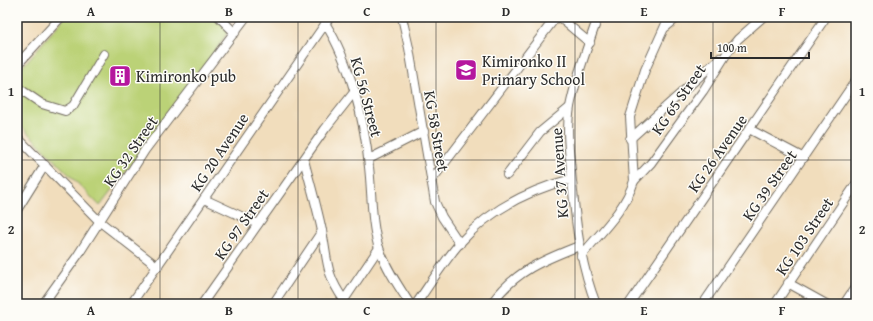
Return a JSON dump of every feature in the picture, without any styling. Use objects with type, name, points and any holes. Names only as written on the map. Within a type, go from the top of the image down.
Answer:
[{"type":"street","points":[[17,65],[60,17]]},
{"type":"street","points":[[219,17],[235,32]]},
{"type":"street","name":"KG 32 Street","points":[[43,304],[78,255],[145,150],[246,17]]},
{"type":"street","name":"KG 58 Street","points":[[402,17],[424,131],[435,202],[442,217],[460,244]]},
{"type":"street","points":[[431,181],[558,17],[590,43]]},
{"type":"street","name":"KG 37 Avenue","points":[[596,304],[579,246],[571,179],[568,136],[569,108],[576,82],[598,17]]},
{"type":"street","points":[[581,256],[628,198],[634,181],[630,139],[630,117],[632,105],[645,70],[669,17]]},
{"type":"street","points":[[664,29],[678,17]]},
{"type":"street","name":"KG 65 Street","points":[[634,181],[651,163],[703,91],[728,50],[738,39],[764,17]]},
{"type":"street","name":"KG 26 Avenue","points":[[629,304],[751,130],[826,17]]},
{"type":"street","name":"KG 56 Street","points":[[327,20],[355,91],[368,159],[379,248],[410,304]]},
{"type":"street","name":"KG 20 Avenue","points":[[132,304],[327,20]]},
{"type":"street","points":[[630,139],[728,50]]},
{"type":"street","points":[[17,87],[42,104],[66,112],[74,106],[104,54]]},
{"type":"street","name":"KG 39 Street","points":[[703,304],[856,80]]},
{"type":"street","name":"KG 97 Street","points":[[202,304],[355,91]]},
{"type":"street","points":[[507,175],[540,132],[569,108]]},
{"type":"street","points":[[751,130],[804,158]]},
{"type":"street","name":"KG 56 Street","points":[[368,159],[424,131]]},
{"type":"street","points":[[17,137],[99,221],[158,267]]},
{"type":"street","points":[[304,160],[322,231],[328,270],[343,302],[379,248]]},
{"type":"street","points":[[17,210],[45,165]]},
{"type":"street","points":[[416,304],[460,244],[487,219],[507,205],[550,185],[571,179]]},
{"type":"street","name":"KG 103 Street","points":[[775,304],[856,184]]},
{"type":"street","points":[[204,199],[258,224]]},
{"type":"street","points":[[273,304],[322,231]]},
{"type":"street","points":[[491,304],[505,287],[520,273],[548,258],[579,246]]},
{"type":"street","points":[[788,283],[826,304]]},
{"type":"street","points":[[844,304],[856,286]]},
{"type":"green space","points":[[65,17],[220,17],[231,27],[197,79],[100,206],[17,122],[17,73]]},
{"type":"place","name":"Kimironko II Primary School","points":[[466,70]]},
{"type":"place","name":"Kimironko pub","points":[[120,76]]}]
